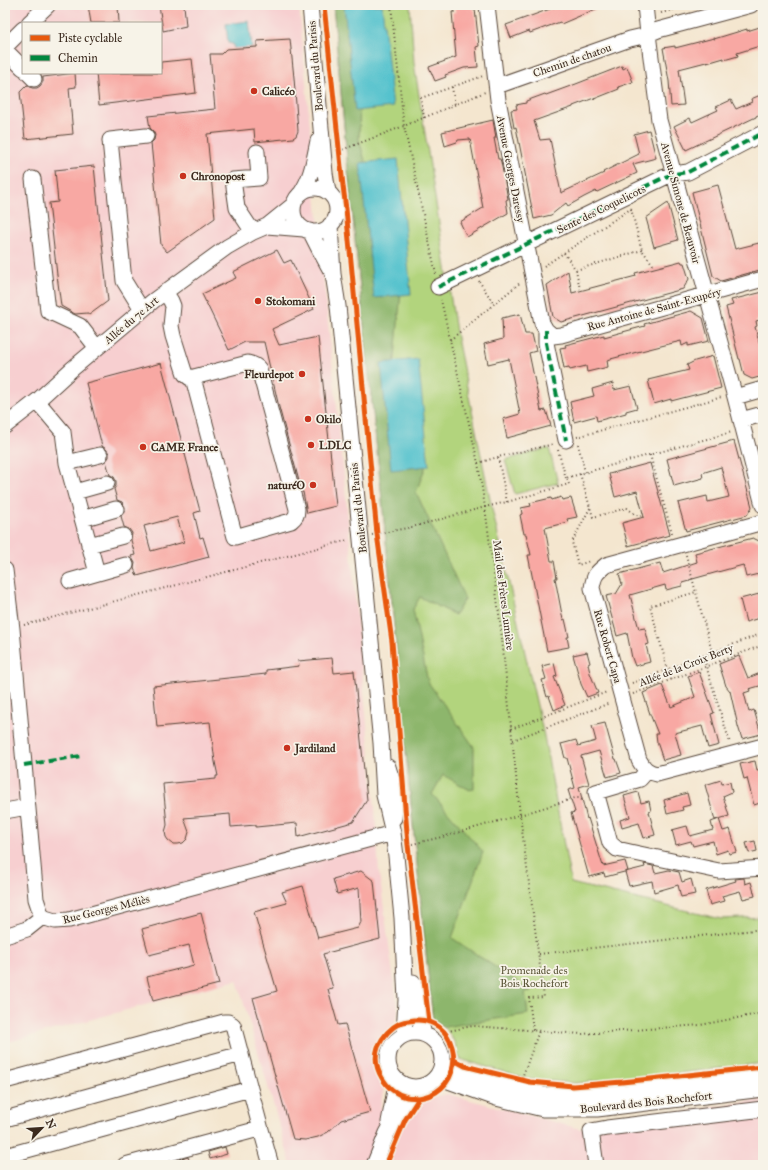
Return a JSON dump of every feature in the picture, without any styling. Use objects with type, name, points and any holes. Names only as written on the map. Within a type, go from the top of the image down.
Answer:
[{"type":"street","points":[[30,22],[48,5]]},
{"type":"street","name":"Boulevard du Parisis","points":[[310,5],[328,192]]},
{"type":"street","name":"Avenue Georges Daressy","points":[[487,5],[497,93],[542,323],[546,330],[546,343],[566,440]]},
{"type":"street","name":"Avenue Simone de Beauvoir","points":[[645,5],[659,120],[733,391],[738,426],[763,505]]},
{"type":"street","name":"Chemin de chatou","points":[[497,93],[658,30],[751,5]]},
{"type":"street","points":[[5,46],[22,30]]},
{"type":"street","points":[[5,50],[22,67]]},
{"type":"street","name":"Boulevard du Parisis","points":[[297,199],[307,184],[321,126]]},
{"type":"street","name":"Sente des Coquelicots","points":[[438,287],[665,178],[674,174],[688,172],[763,133]]},
{"type":"street","points":[[142,310],[124,281],[110,140],[146,136]]},
{"type":"street","points":[[253,232],[238,208],[233,180],[260,178],[257,152]]},
{"type":"street","points":[[33,179],[48,311],[80,326],[97,348]]},
{"type":"street","points":[[307,189],[321,189],[328,192],[336,204],[337,212],[334,219],[330,225],[324,229],[317,231],[307,230],[295,219],[293,212],[297,199],[307,189]]},
{"type":"street","name":"Allée du 7e Art","points":[[5,426],[37,401],[97,348],[165,292],[227,247],[267,226],[297,199]]},
{"type":"street","name":"Boulevard du Parisis","points":[[330,225],[333,274],[338,306],[382,743],[384,795],[400,835],[398,869],[406,1000],[404,1035]]},
{"type":"street","name":"Allée du 7e Art","points":[[267,226],[307,230]]},
{"type":"street","name":"Boulevard du Parisis","points":[[307,230],[333,274]]},
{"type":"street","name":"Rue Antoine de Saint-Exupéry","points":[[546,330],[553,336],[561,335],[763,279]]},
{"type":"street","points":[[165,292],[173,306],[171,326],[172,336],[187,377],[194,378],[248,363],[257,366],[259,369],[297,509],[297,515],[291,521],[235,537],[194,378]]},
{"type":"street","points":[[733,391],[763,389]]},
{"type":"street","points":[[37,401],[63,432],[67,463],[97,573]]},
{"type":"street","points":[[738,426],[763,414]]},
{"type":"street","points":[[67,463],[100,455]]},
{"type":"street","points":[[75,492],[108,483]]},
{"type":"street","points":[[82,519],[116,510]]},
{"type":"street","name":"Rue Robert Capa","points":[[644,775],[592,588],[596,573],[606,565],[763,522]]},
{"type":"street","points":[[89,545],[123,536]]},
{"type":"street","points":[[70,581],[126,565]]},
{"type":"street","points":[[5,570],[9,656],[27,807],[36,899],[42,917],[27,929],[5,936]]},
{"type":"street","points":[[763,746],[657,774],[644,775],[596,792],[610,843],[617,848],[719,871],[763,868]]},
{"type":"street","points":[[5,811],[27,807]]},
{"type":"street","name":"Rue Georges Méliès","points":[[42,917],[55,921],[69,920],[400,835]]},
{"type":"street","name":"Boulevard du Parisis","points":[[402,918],[420,1020],[424,1034]]},
{"type":"street","points":[[5,1081],[228,1022],[233,1025],[271,1165]]},
{"type":"street","points":[[417,1032],[424,1034],[430,1037],[439,1046],[442,1052],[440,1071],[427,1085],[412,1088],[402,1084],[392,1074],[388,1060],[389,1052],[397,1039],[404,1035],[417,1032]]},
{"type":"street","points":[[5,1119],[241,1054]]},
{"type":"street","name":"Boulevard des Bois Rochefort","points":[[440,1071],[544,1095],[597,1096],[763,1078]]},
{"type":"street","name":"Boulevard des Bois Rochefort","points":[[440,1071],[496,1098],[543,1109],[597,1109],[763,1089]]},
{"type":"street","points":[[387,1133],[397,1080]]},
{"type":"street","points":[[374,1165],[387,1133],[412,1088]]},
{"type":"street","points":[[5,1156],[250,1089]]},
{"type":"street","points":[[596,1165],[591,1131],[763,1109]]},
{"type":"street","points":[[126,1165],[255,1130],[260,1126]]},
{"type":"path","points":[[661,13],[690,5]]},
{"type":"path","points":[[424,118],[420,98],[484,76]]},
{"type":"path","points":[[452,87],[455,105]]},
{"type":"path","points":[[339,151],[424,118],[485,92],[489,102],[497,93]]},
{"type":"path","points":[[338,144],[340,158]]},
{"type":"path","points":[[546,264],[636,206]]},
{"type":"path","points":[[630,209],[642,250],[654,266]]},
{"type":"path","points":[[576,270],[642,250]]},
{"type":"path","points":[[564,253],[576,270],[580,289]]},
{"type":"path","points":[[472,270],[494,304]]},
{"type":"path","points":[[450,340],[523,281]]},
{"type":"path","points":[[478,463],[726,396],[724,388],[733,391]]},
{"type":"path","points":[[23,626],[360,536],[412,527],[506,502],[569,484],[566,478],[650,455],[738,426]]},
{"type":"path","points":[[650,455],[696,592],[712,652]]},
{"type":"path","points":[[498,457],[506,502]]},
{"type":"path","points":[[580,474],[593,517],[627,508],[636,515],[643,516]]},
{"type":"path","points":[[590,508],[572,542],[578,565],[591,560]]},
{"type":"path","points":[[377,526],[378,542]]},
{"type":"path","points":[[668,670],[650,606],[696,592]]},
{"type":"path","points":[[513,740],[612,702],[630,684],[763,633]]},
{"type":"path","points":[[703,656],[733,754]]},
{"type":"path","points":[[511,729],[609,691],[621,693]]},
{"type":"path","points":[[408,845],[446,836],[575,798],[582,800],[586,797],[597,794]]},
{"type":"path","points":[[400,835],[408,845],[409,852]]},
{"type":"path","points":[[538,954],[763,929]]},
{"type":"path","points":[[443,1032],[473,1026],[582,1034],[700,1025],[763,1013]]},
{"type":"path","points":[[515,1078],[524,1080],[540,1031]]},
{"type":"shaded area","points":[[5,5],[299,5],[324,284],[343,467],[375,810],[379,872],[398,1011],[380,1108],[447,1094],[581,1129],[763,1099],[763,1165],[291,1165],[237,980],[5,1043]]},
{"type":"green space","name":"Promenade des Bois Rochefort","points":[[333,5],[410,5],[414,63],[457,338],[492,509],[544,736],[571,883],[721,919],[763,917],[763,1063],[646,1077],[576,1083],[527,1079],[460,1059],[457,1054],[455,1044],[449,1033],[433,1021],[350,191]]},
{"type":"green space","points":[[333,5],[362,5],[359,139],[401,291],[391,402],[427,463],[416,492],[465,599],[455,615],[420,597],[413,609],[428,682],[474,747],[474,788],[470,790],[443,775],[432,794],[483,852],[452,938],[531,991],[525,992],[528,1014],[444,1027],[433,1021],[350,191]]},
{"type":"green space","points":[[549,448],[558,483],[515,494],[505,460]]},
{"type":"water","points":[[344,5],[382,5],[393,107],[355,111]]},
{"type":"water","points":[[249,21],[252,48],[234,49],[233,44],[228,43],[226,24]]},
{"type":"water","points":[[398,159],[411,294],[374,298],[360,163]]},
{"type":"water","points":[[418,359],[429,466],[391,470],[381,363]]},
{"type":"building","points":[[88,5],[118,5],[119,22],[91,22]]},
{"type":"building","points":[[159,5],[184,5],[186,26],[163,31]]},
{"type":"building","points":[[454,5],[472,5],[473,10],[475,9],[479,46],[476,47],[478,67],[464,68],[445,75],[446,77],[435,81],[429,67],[456,57],[452,12],[455,12]]},
{"type":"building","points":[[561,5],[605,5],[561,24],[560,22],[511,38],[506,25]]},
{"type":"building","points":[[763,26],[763,45],[737,53],[738,56],[724,60],[724,58],[679,69],[684,105],[671,106],[669,81],[663,48],[675,46],[675,48]]},
{"type":"building","points":[[290,39],[298,131],[296,136],[293,138],[255,142],[254,129],[207,134],[215,218],[167,252],[161,245],[151,143],[154,140],[155,135],[150,128],[148,116],[215,109],[210,54],[221,54],[226,49],[257,47],[257,41]]},
{"type":"building","points":[[192,59],[196,93],[99,105],[96,74],[162,74],[162,62]]},
{"type":"building","points":[[622,66],[623,69],[627,67],[633,82],[618,87],[619,89],[594,99],[534,121],[540,140],[550,139],[561,193],[604,173],[603,172],[639,154],[634,134],[649,130],[656,158],[633,164],[637,173],[597,192],[596,191],[568,206],[566,203],[551,215],[534,219],[516,127],[514,128],[511,110],[517,109],[516,105],[526,103],[526,101],[545,94],[546,95]]},
{"type":"building","points":[[75,74],[76,87],[69,88],[73,134],[25,139],[20,92],[27,85],[32,88],[37,88],[43,82],[43,77]]},
{"type":"building","points":[[763,94],[763,113],[686,150],[674,126],[690,118],[692,122],[718,110],[716,107],[731,100],[736,109],[752,102],[751,99]]},
{"type":"building","points":[[493,120],[496,138],[494,138],[498,159],[500,159],[501,162],[508,199],[506,200],[508,213],[467,237],[460,222],[483,208],[470,139],[458,140],[457,142],[445,146],[442,132]]},
{"type":"building","points":[[94,166],[108,301],[89,315],[88,313],[75,314],[61,306],[49,203],[58,202],[55,170]]},
{"type":"building","points":[[718,185],[735,249],[763,242],[763,269],[721,281],[713,276],[692,192]]},
{"type":"building","points":[[668,203],[678,240],[654,247],[646,218]]},
{"type":"building","points":[[277,250],[284,263],[291,260],[314,309],[272,329],[279,345],[318,337],[336,506],[307,513],[303,492],[279,407],[264,342],[245,342],[229,350],[202,294],[236,278],[233,272]]},
{"type":"building","points":[[681,261],[684,263],[689,279],[683,289],[561,322],[553,317],[547,285],[568,271],[572,293],[636,276],[635,273]]},
{"type":"building","points":[[763,292],[763,319],[756,321],[757,326],[755,327],[760,345],[763,344],[763,376],[752,379],[744,375],[726,307],[733,305],[731,300]]},
{"type":"building","points":[[691,311],[703,318],[709,341],[688,346],[688,343],[682,346],[681,341],[637,352],[607,360],[608,367],[587,372],[586,366],[570,370],[569,367],[564,368],[560,348],[566,347],[565,345],[604,335],[604,337],[645,326],[644,324]]},
{"type":"building","points":[[520,314],[525,334],[532,334],[536,351],[529,353],[541,411],[546,410],[551,426],[507,438],[503,419],[520,414],[509,359],[488,364],[484,344],[503,339],[502,318]]},
{"type":"building","points":[[713,356],[721,388],[654,404],[648,380],[689,370],[687,365]]},
{"type":"building","name":"CAME France","points":[[161,363],[200,511],[194,513],[200,538],[203,537],[209,557],[137,576],[134,568],[135,563],[131,556],[135,555],[131,540],[132,533],[129,529],[124,527],[121,516],[125,511],[125,507],[122,502],[117,500],[114,489],[116,486],[116,481],[114,477],[110,475],[106,461],[109,457],[109,453],[102,446],[86,383]],"holes":[[[177,517],[184,542],[151,551],[144,526]]]},
{"type":"building","points":[[613,383],[614,390],[631,386],[637,408],[626,411],[626,413],[597,421],[596,416],[574,422],[570,402],[594,396],[592,389]]},
{"type":"building","points":[[734,441],[752,507],[747,515],[686,531],[678,503],[707,496],[708,502],[729,497],[721,467],[702,473],[703,478],[674,486],[667,459]]},
{"type":"building","points":[[650,463],[670,535],[628,546],[622,523],[644,517],[637,491],[615,497],[609,474]]},
{"type":"building","points":[[561,497],[562,500],[571,498],[577,517],[567,519],[568,522],[545,528],[551,561],[554,561],[557,578],[555,578],[563,620],[565,619],[569,637],[567,637],[569,647],[547,651],[528,555],[531,555],[520,515],[522,514],[521,508],[531,506],[530,503],[551,498],[552,500]]},
{"type":"building","points":[[753,538],[761,542],[763,548],[763,573],[746,577],[743,565],[689,580],[682,583],[682,586],[666,590],[665,585],[630,595],[639,629],[645,628],[649,644],[646,645],[650,662],[635,666],[627,633],[617,636],[606,596],[616,594],[622,584],[619,574],[660,563],[663,573],[697,562],[695,553]]},
{"type":"building","points":[[763,593],[763,617],[746,622],[740,599]]},
{"type":"building","points":[[587,652],[590,663],[588,664],[590,673],[598,693],[587,697],[581,684],[573,655]]},
{"type":"building","points":[[739,656],[748,678],[763,672],[763,685],[749,689],[750,691],[744,693],[749,712],[754,710],[761,734],[742,739],[730,691],[726,686],[719,664]]},
{"type":"building","name":"Jardiland","points":[[332,658],[334,673],[354,671],[367,800],[353,822],[298,837],[297,823],[256,827],[256,825],[231,827],[230,814],[184,818],[189,832],[187,839],[183,843],[178,844],[173,844],[168,840],[165,832],[167,825],[163,784],[216,779],[216,776],[218,776],[210,722],[157,727],[153,686],[266,674],[266,670],[299,666],[298,661]]},
{"type":"building","points":[[554,663],[557,676],[554,677],[565,705],[554,710],[549,696],[547,697],[542,680],[546,679],[542,666]]},
{"type":"building","points":[[699,672],[714,713],[711,714],[719,745],[708,748],[702,726],[675,733],[681,755],[663,760],[657,742],[656,734],[658,734],[643,693],[662,685],[671,707],[695,697],[688,676]]},
{"type":"building","points":[[605,723],[615,759],[621,773],[607,777],[599,751],[581,756],[589,784],[579,787],[587,819],[588,818],[603,866],[625,861],[628,871],[605,877],[604,873],[589,877],[571,813],[575,812],[568,790],[575,788],[567,758],[565,758],[561,744],[576,740],[578,746],[596,741],[592,726]]},
{"type":"building","points":[[755,761],[757,770],[763,769],[763,802],[754,805],[747,778],[744,779],[740,764]]},
{"type":"building","points":[[721,780],[722,784],[730,782],[732,792],[723,796],[729,816],[715,820],[705,785]]},
{"type":"building","points":[[638,792],[641,803],[649,801],[651,811],[649,812],[655,835],[644,838],[639,823],[622,828],[620,820],[630,817],[624,796]]},
{"type":"building","points":[[687,793],[690,805],[682,807],[683,810],[667,814],[664,800]]},
{"type":"building","points":[[719,819],[723,831],[730,829],[737,852],[729,854],[728,850],[716,854],[713,841],[693,846],[691,841],[676,845],[672,830],[687,826],[690,836],[713,830],[711,822]]},
{"type":"building","points":[[755,841],[757,851],[749,853],[746,843]]},
{"type":"building","points":[[644,864],[653,866],[655,873],[669,870],[679,872],[682,882],[691,879],[695,894],[681,897],[678,885],[654,892],[652,881],[629,886],[625,872],[645,867]]},
{"type":"building","points":[[361,871],[374,881],[380,939],[323,954],[333,988],[328,989],[338,1025],[345,1024],[370,1112],[341,1120],[328,1132],[318,1137],[305,1140],[293,1139],[253,998],[277,991],[254,912],[287,903],[282,892],[303,886],[318,938],[358,928],[361,922],[359,888],[337,894],[333,879]]},
{"type":"building","points":[[744,878],[745,884],[751,882],[755,896],[743,899],[740,891],[722,896],[724,901],[710,905],[706,890],[736,881],[735,879]]},
{"type":"building","points":[[201,913],[219,984],[153,1001],[147,977],[194,965],[189,945],[149,955],[142,929]]},
{"type":"building","points":[[225,1147],[227,1154],[210,1159],[208,1152]]},
{"type":"building","points":[[188,1157],[191,1165],[160,1165]]},
{"type":"marked path","points":[[438,287],[665,177],[688,172],[763,133]]},
{"type":"marked path","points":[[546,330],[546,343],[566,440]]},
{"type":"marked path","points":[[24,765],[81,756]]},
{"type":"cycle path","points":[[324,5],[346,209],[377,534],[392,642],[408,845],[429,1022]]},
{"type":"cycle path","points":[[386,1165],[405,1120],[419,1098],[436,1092],[446,1083],[452,1072],[454,1060],[452,1047],[447,1036],[439,1027],[428,1021],[415,1020],[406,1021],[393,1027],[382,1039],[376,1055],[379,1071],[387,1085],[399,1094],[407,1097],[419,1098]]},
{"type":"cycle path","points":[[454,1060],[465,1066],[530,1082],[573,1086],[763,1067]]},
{"type":"place","name":"Calicéo","points":[[254,91]]},
{"type":"place","name":"Chronopost","points":[[183,176]]},
{"type":"place","name":"Stokomani","points":[[258,301]]},
{"type":"place","name":"Fleurdepot","points":[[302,374]]},
{"type":"place","name":"Okilo","points":[[308,419]]},
{"type":"place","name":"LDLC","points":[[311,445]]},
{"type":"place","name":"CAME France","points":[[143,447]]},
{"type":"place","name":"naturéO","points":[[313,485]]},
{"type":"place","name":"Jardiland","points":[[287,748]]}]
